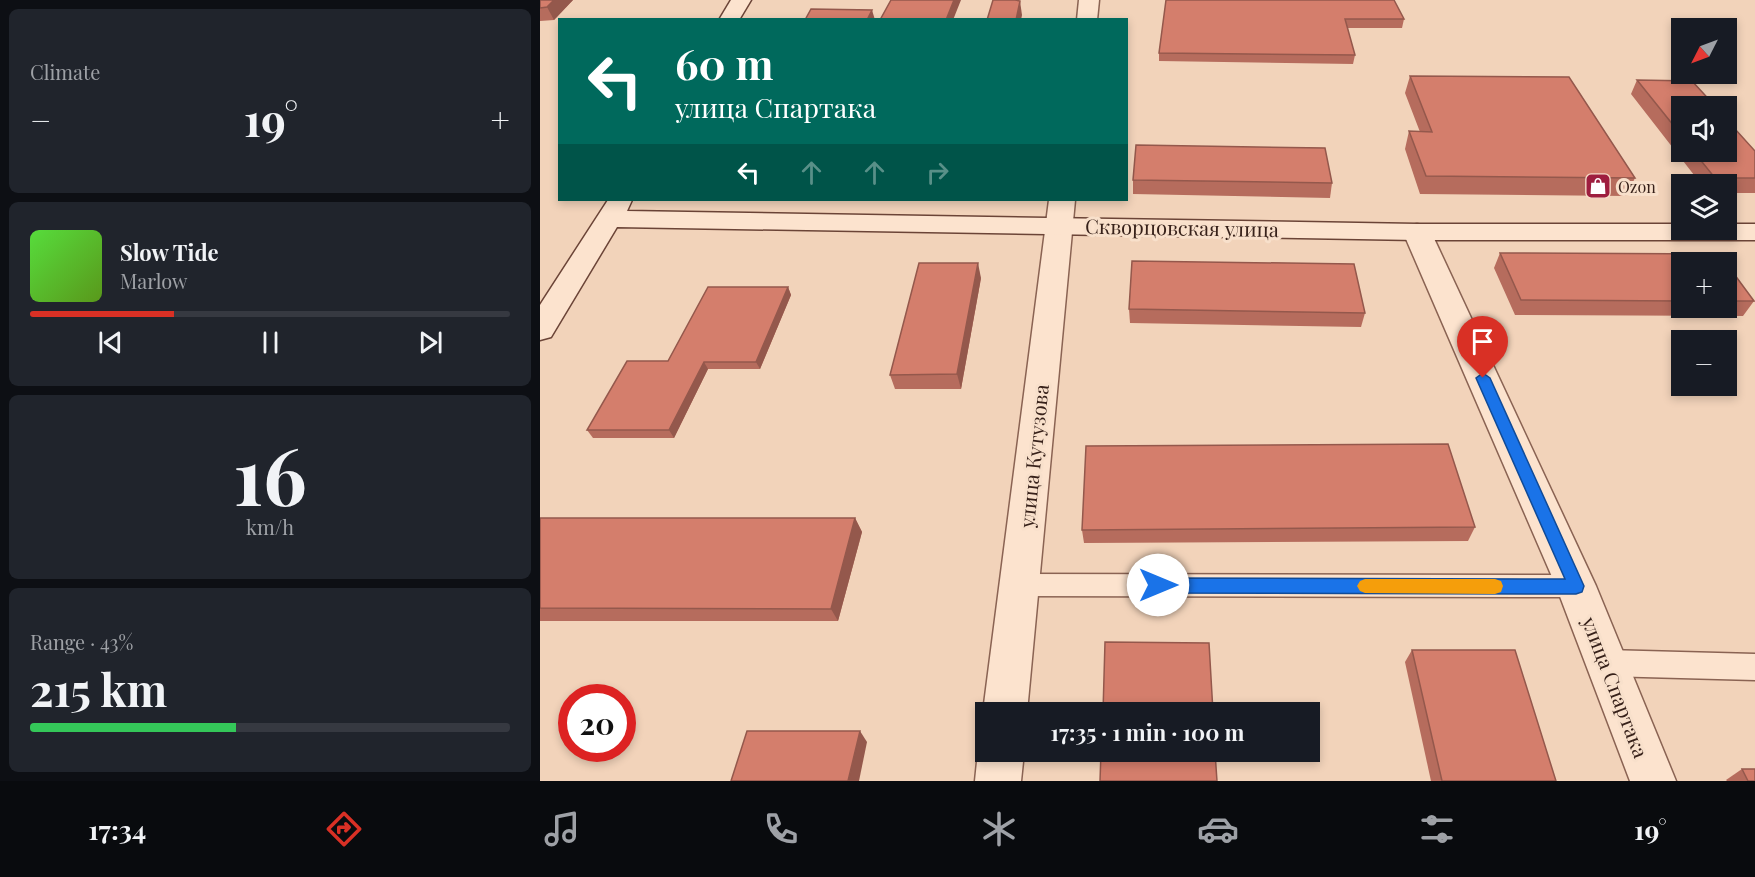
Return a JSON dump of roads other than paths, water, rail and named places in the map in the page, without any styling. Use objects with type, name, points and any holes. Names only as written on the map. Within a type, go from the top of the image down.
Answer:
[{"type":"street","points":[[730,18],[741,0]]},
{"type":"street","points":[[1087,18],[1089,0]]},
{"type":"street","points":[[540,329],[615,209]]},
{"type":"street","name":"Скворцовская улица","points":[[615,209],[1061,212],[1418,232],[1755,232]]},
{"type":"street","name":"улица Кутузова","points":[[1006,702],[1061,212]]},
{"type":"street","name":"улица Спартака","points":[[1418,232],[1576,586],[1653,781]]},
{"type":"street","points":[[998,781],[1000,762]]},
{"type":"lane","points":[[1019,585],[1576,586]]},
{"type":"lane","points":[[1606,663],[1755,667]]},
{"type":"place","name":"Ozon","points":[[1598,186]]}]
